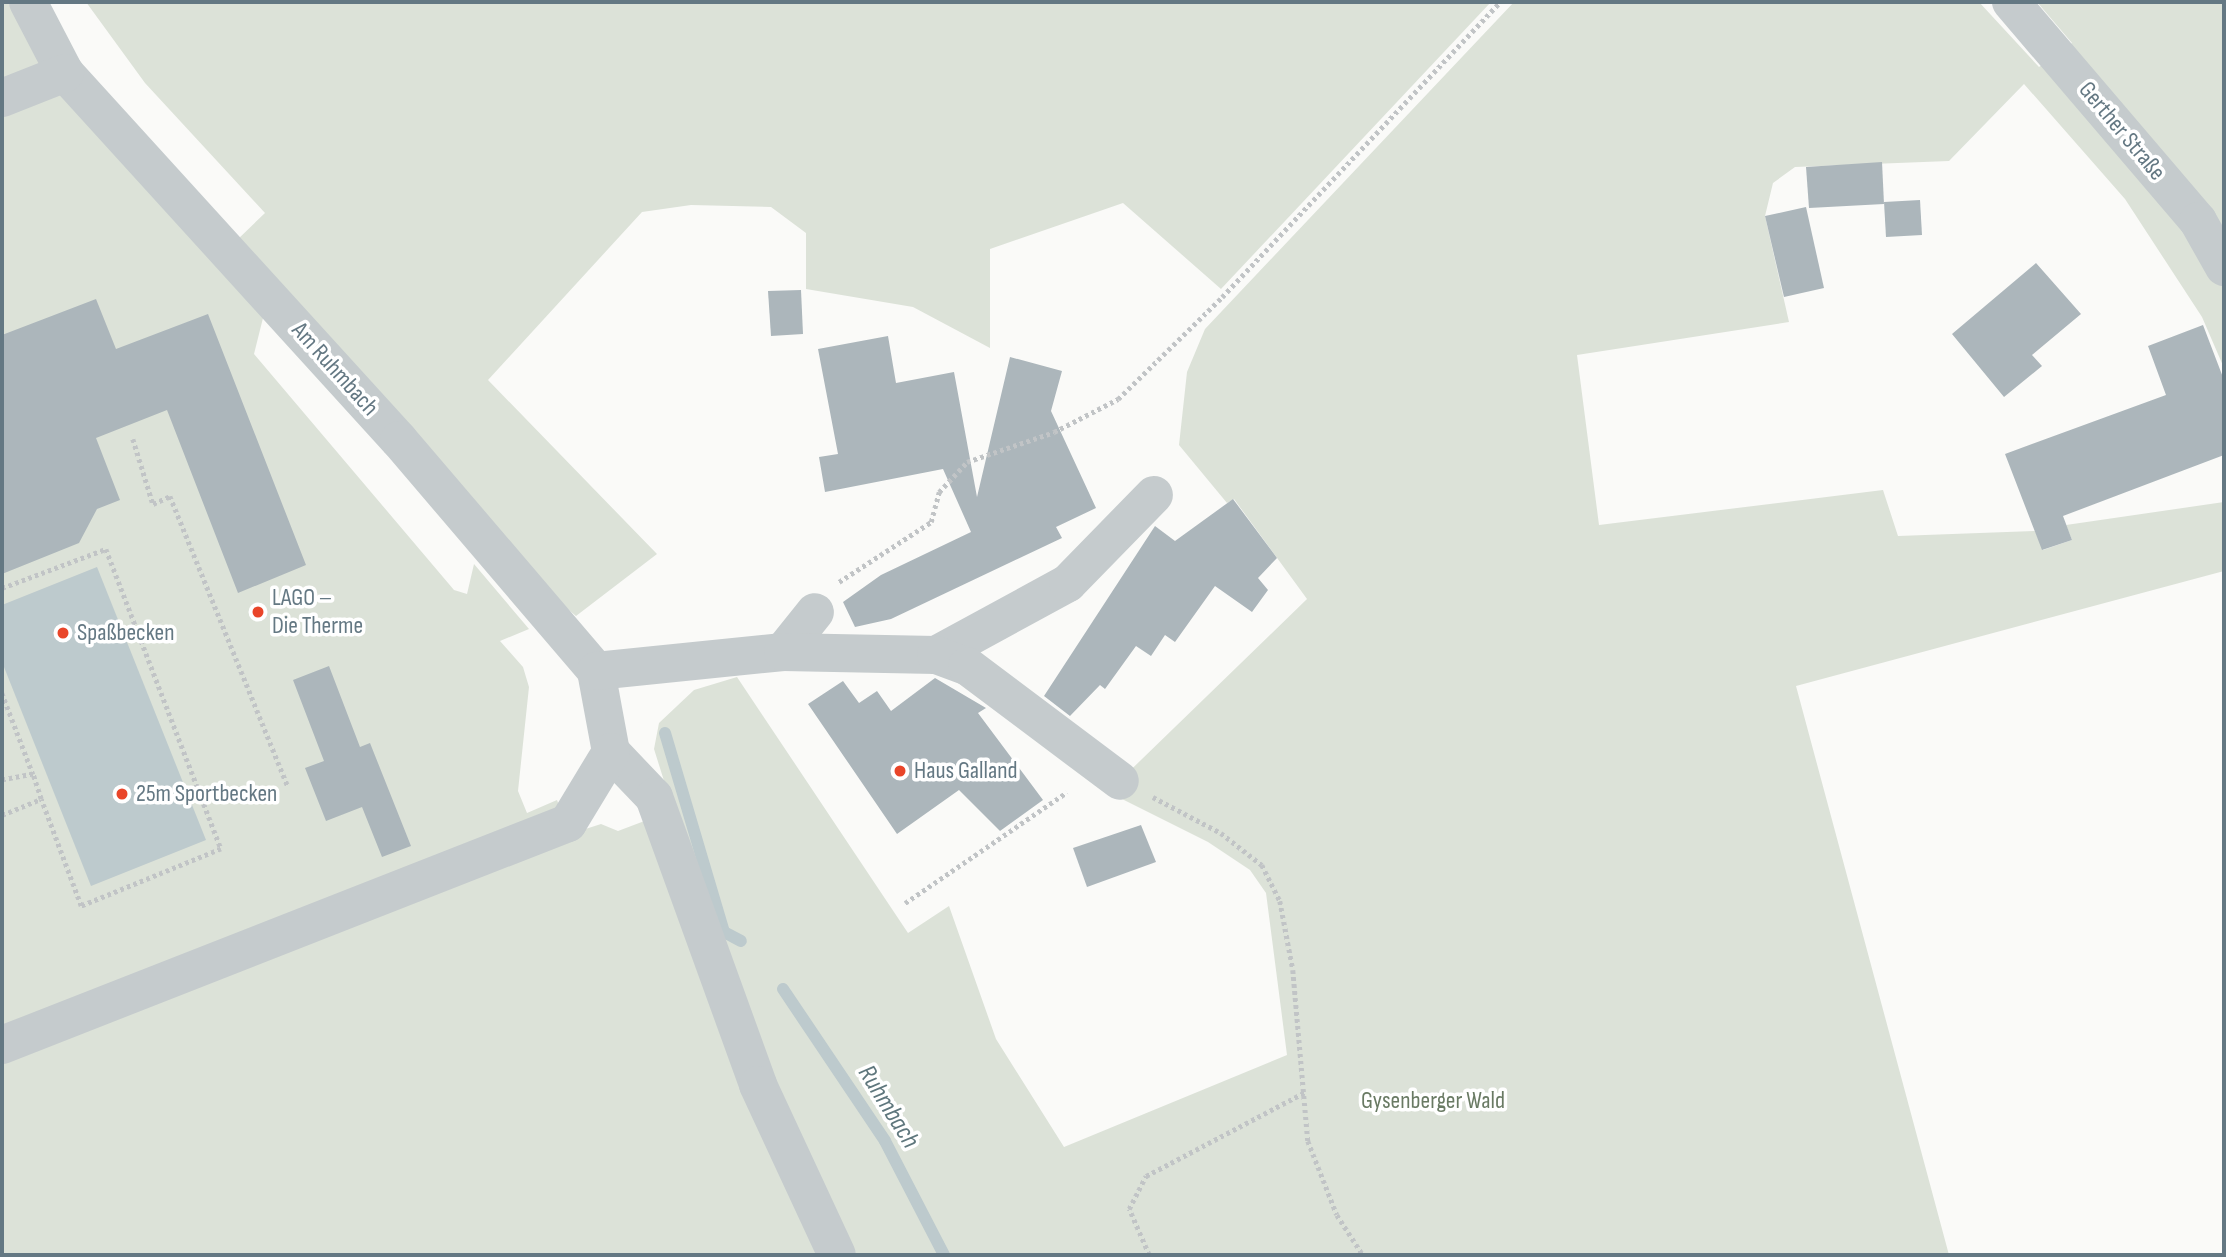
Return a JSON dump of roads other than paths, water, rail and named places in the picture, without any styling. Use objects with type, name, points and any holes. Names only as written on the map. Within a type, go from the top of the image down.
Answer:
[{"type":"street","name":"Am Ruhmbach","points":[[28,2],[65,73],[399,440],[596,671],[611,752]]},
{"type":"street","name":"Gerther Straße","points":[[2011,2],[2198,221],[2224,267]]},
{"type":"street","points":[[2,98],[65,73]]},
{"type":"street","points":[[936,655],[1068,583],[1154,495]]},
{"type":"street","points":[[783,652],[815,612]]},
{"type":"street","points":[[596,671],[783,652],[936,655],[967,666],[1108,773]]},
{"type":"street","points":[[2,1045],[568,823],[611,752],[654,797],[758,1085],[837,1255]]},
{"type":"waterway","name":"Ruhmbach","points":[[665,733],[724,932],[741,941]]},
{"type":"waterway","name":"Ruhmbach","points":[[783,989],[885,1141],[944,1255]]},
{"type":"place","name":"LAGO – Die Therme","points":[[258,612]]},
{"type":"place","name":"Spaßbecken","points":[[63,633]]},
{"type":"place","name":"Haus Galland","points":[[900,771]]},
{"type":"place","name":"25m Sportbecken","points":[[122,794]]},
{"type":"park label","name":"Gysenberger Wald","points":[[1433,1101]]}]
